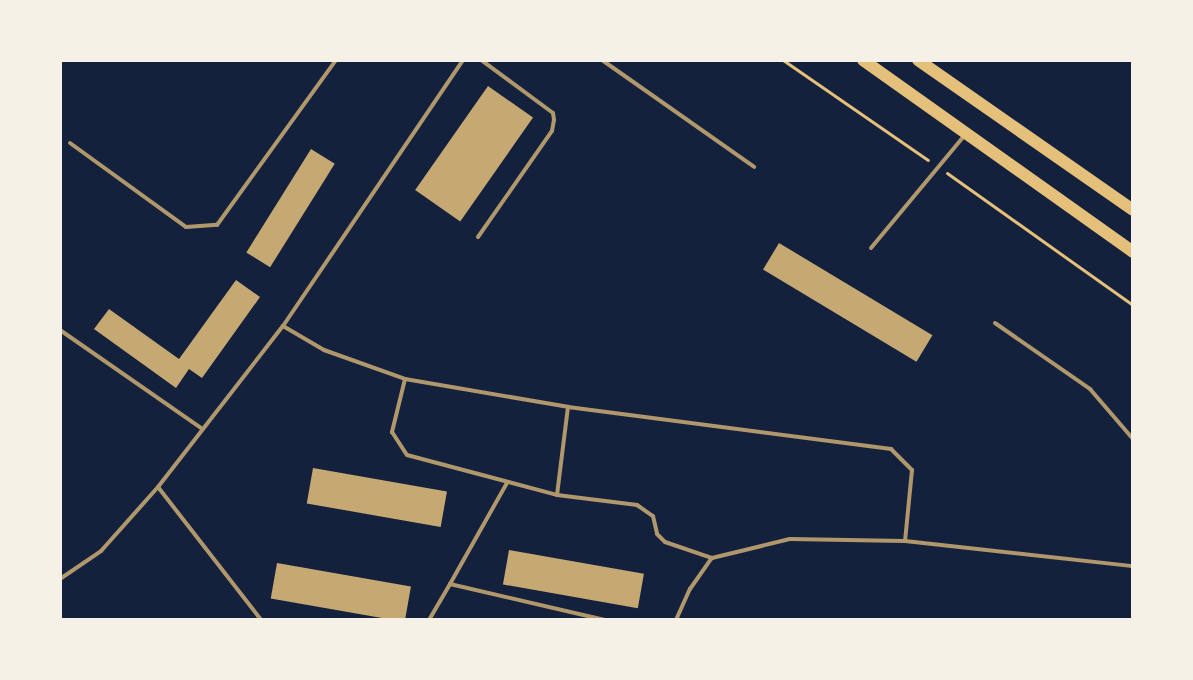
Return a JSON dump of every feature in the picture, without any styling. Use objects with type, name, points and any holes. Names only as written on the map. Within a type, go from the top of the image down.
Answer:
[{"type":"highway","points":[[863,60],[1133,252]]},
{"type":"highway","points":[[918,60],[1133,210]]},
{"type":"lane","points":[[70,143],[186,227],[217,225],[336,60]]},
{"type":"lane","points":[[60,579],[101,551],[158,487],[283,326],[463,60]]},
{"type":"lane","points":[[478,237],[552,131],[554,120],[553,113],[481,60]]},
{"type":"lane","points":[[602,60],[754,167]]},
{"type":"lane","points":[[871,248],[940,169],[966,133]]},
{"type":"lane","points":[[995,323],[1090,389],[1133,439]]},
{"type":"lane","points":[[283,326],[324,350],[405,379],[568,407],[891,449],[912,470],[905,541]]},
{"type":"lane","points":[[60,330],[201,428]]},
{"type":"lane","points":[[405,379],[392,432],[400,450],[557,495],[647,509],[665,542],[712,558],[790,539],[905,541],[1133,566]]},
{"type":"lane","points":[[557,495],[568,407]]},
{"type":"lane","points":[[429,620],[507,483]]},
{"type":"lane","points":[[158,487],[261,620]]},
{"type":"lane","points":[[676,620],[690,589],[712,558]]},
{"type":"lane","points":[[450,584],[605,620]]},
{"type":"path","points":[[783,60],[1133,305]]},
{"type":"building","points":[[488,86],[533,118],[460,222],[415,190]]},
{"type":"building","points":[[311,149],[335,164],[270,267],[246,252]]},
{"type":"building","points":[[779,243],[932,335],[916,362],[763,270]]},
{"type":"building","points":[[236,280],[260,297],[202,378],[189,369],[176,388],[94,329],[109,309],[179,359]]},
{"type":"building","points":[[313,468],[447,492],[441,527],[307,503]]},
{"type":"building","points":[[509,550],[644,574],[638,608],[503,584]]},
{"type":"building","points":[[277,563],[411,587],[405,620],[271,598]]}]
